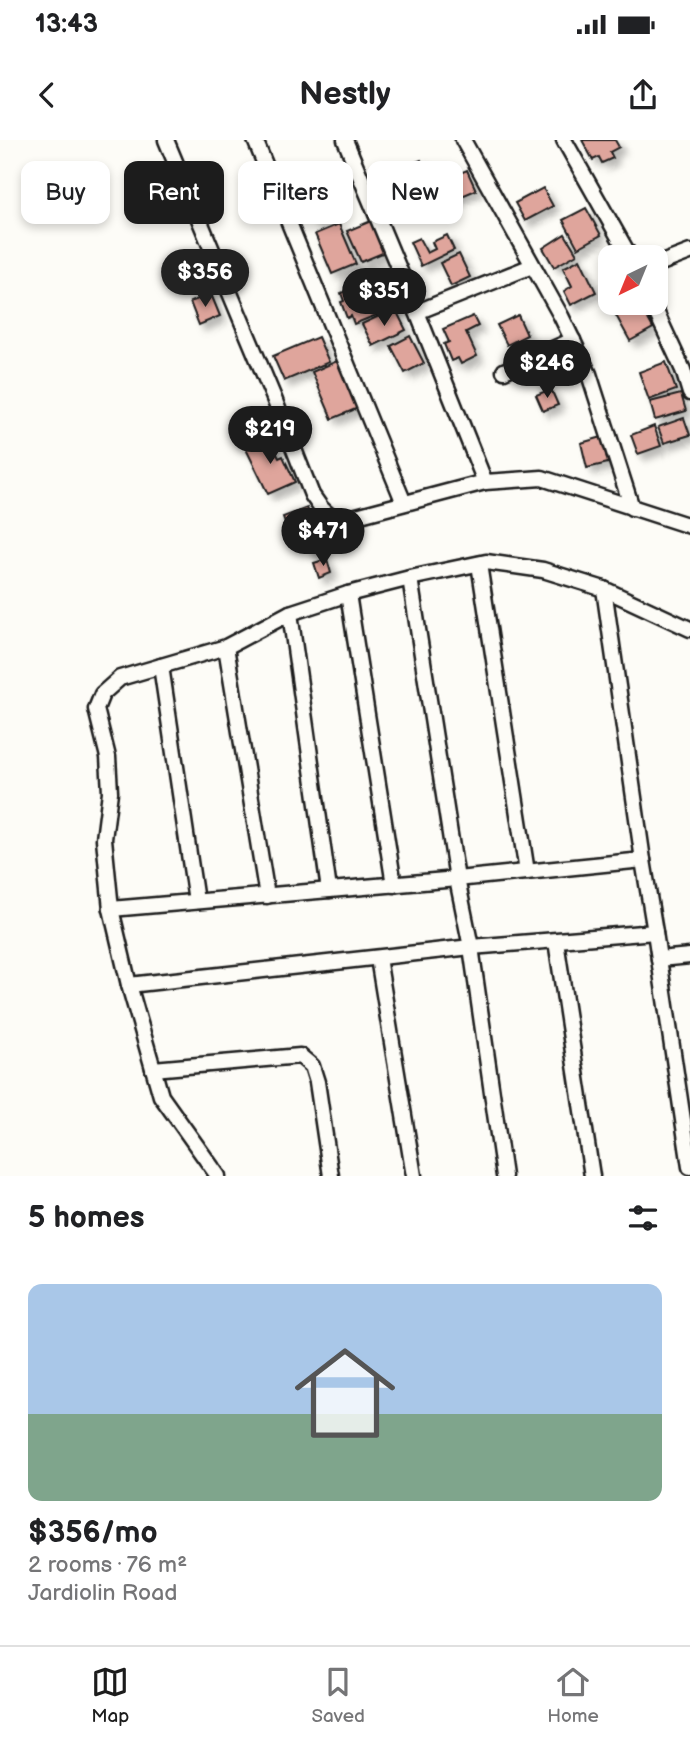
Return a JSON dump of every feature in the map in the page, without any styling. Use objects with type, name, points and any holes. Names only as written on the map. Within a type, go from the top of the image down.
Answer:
[{"type":"street","points":[[166,140],[312,495],[331,517],[349,518],[485,482],[542,478],[690,526]]},
{"type":"street","points":[[255,140],[404,503]]},
{"type":"street","points":[[345,140],[485,482]]},
{"type":"street","points":[[463,140],[589,374],[632,508]]},
{"type":"street","points":[[564,140],[623,245]]},
{"type":"street","points":[[668,260],[690,252]]},
{"type":"street","points":[[417,312],[532,266]]},
{"type":"street","points":[[658,315],[684,370],[690,393]]},
{"type":"street","points":[[504,371],[573,340]]},
{"type":"street","points":[[218,1176],[161,1096],[129,985],[111,909],[104,839],[110,792],[108,757],[96,709],[102,694],[120,678],[226,648],[290,613],[348,594],[486,562],[543,570],[604,589],[690,629]]},
{"type":"street","points":[[479,564],[527,872]]},
{"type":"street","points":[[410,578],[457,879],[471,947],[504,1176]]},
{"type":"street","points":[[604,589],[690,1165]]},
{"type":"street","points":[[348,594],[394,885]]},
{"type":"street","points":[[290,613],[329,890]]},
{"type":"street","points":[[226,648],[267,895]]},
{"type":"street","points":[[161,666],[196,901]]},
{"type":"street","points":[[111,909],[643,860]]},
{"type":"street","points":[[129,985],[471,947],[655,932]]},
{"type":"street","points":[[556,941],[592,1176]]},
{"type":"street","points":[[659,959],[690,956]]},
{"type":"street","points":[[378,958],[414,1176]]},
{"type":"street","points":[[153,1069],[300,1056],[312,1066],[317,1082],[331,1176]]},
{"type":"street","points":[[674,1060],[690,1059]]},
{"type":"building","points":[[582,140],[615,140],[619,147],[610,152],[613,158],[602,163],[599,157],[593,160]]},
{"type":"building","points":[[467,170],[476,190],[463,196],[463,172]]},
{"type":"building","points":[[543,188],[553,206],[525,221],[515,203]]},
{"type":"building","points":[[586,208],[601,235],[578,248],[563,220]]},
{"type":"building","points":[[367,223],[372,224],[385,252],[361,262],[347,231]]},
{"type":"building","points":[[339,224],[356,264],[332,274],[315,234]]},
{"type":"building","points":[[565,234],[577,254],[554,267],[543,248]]},
{"type":"building","points":[[447,235],[454,250],[421,266],[410,242],[419,238],[427,253],[435,249],[432,242]]},
{"type":"building","points":[[459,254],[470,277],[451,286],[440,263]]},
{"type":"building","points":[[580,259],[596,292],[571,305],[564,291],[572,286],[563,268]]},
{"type":"building","points":[[379,278],[388,299],[399,294],[404,304],[354,324],[351,316],[347,318],[341,302],[344,301],[341,293]]},
{"type":"building","points":[[211,294],[220,316],[199,325],[190,302]]},
{"type":"building","points":[[390,311],[391,315],[397,312],[406,330],[373,346],[362,324]]},
{"type":"building","points":[[518,315],[527,335],[507,345],[497,325]]},
{"type":"building","points":[[616,315],[651,315],[652,317],[648,319],[653,328],[630,341]]},
{"type":"building","points":[[473,316],[478,326],[466,332],[477,356],[461,364],[458,358],[451,361],[444,344],[449,342],[443,329]]},
{"type":"building","points":[[410,336],[424,363],[405,373],[391,346]]},
{"type":"building","points":[[318,337],[329,362],[284,381],[273,356]]},
{"type":"building","points":[[337,361],[358,408],[332,419],[312,372]]},
{"type":"building","points":[[666,362],[676,390],[649,400],[639,372]]},
{"type":"building","points":[[551,389],[558,405],[543,411],[536,395]]},
{"type":"building","points":[[681,394],[686,411],[655,420],[650,402]]},
{"type":"building","points":[[684,418],[690,435],[664,443],[658,427]]},
{"type":"building","points":[[654,426],[661,446],[638,454],[631,435]]},
{"type":"building","points":[[602,437],[608,463],[587,468],[581,443]]},
{"type":"building","points":[[269,438],[279,458],[283,456],[295,482],[268,494],[246,449]]},
{"type":"building","points":[[307,508],[317,531],[292,541],[283,517]]},
{"type":"building","points":[[317,533],[323,546],[309,552],[304,538]]},
{"type":"building","points":[[327,559],[331,573],[319,578],[314,563]]}]
